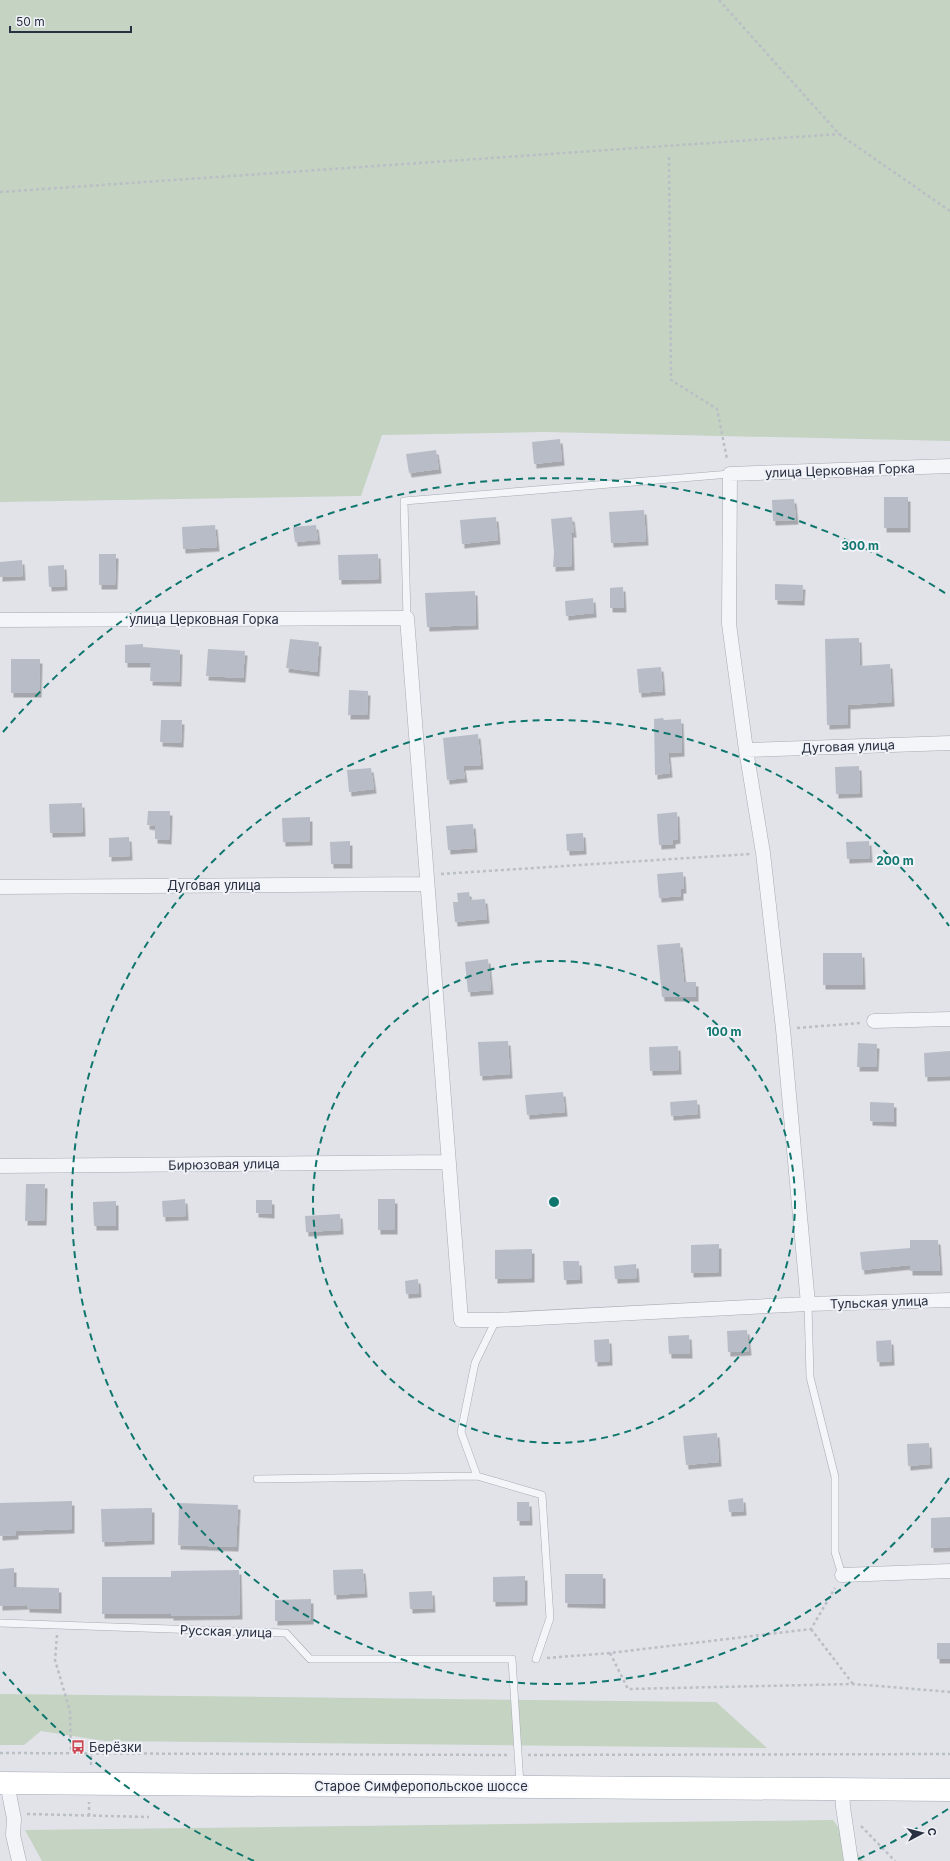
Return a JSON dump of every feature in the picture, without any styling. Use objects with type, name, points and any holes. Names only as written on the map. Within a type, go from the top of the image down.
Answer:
[{"type":"main road","name":"Старое Симферопольское шоссе","points":[[3,1783],[520,1787],[842,1798],[950,1790]]},
{"type":"street","name":"улица Церковная Горка","points":[[730,474],[950,466]]},
{"type":"street","points":[[730,474],[729,624],[746,750],[763,853],[783,1029],[808,1304]]},
{"type":"street","name":"улица Церковная Горка","points":[[0,620],[407,618]]},
{"type":"street","points":[[407,618],[449,1162]]},
{"type":"street","name":"Дуговая улица","points":[[746,750],[950,743]]},
{"type":"street","name":"Дуговая улица","points":[[0,887],[427,880]]},
{"type":"street","points":[[874,1021],[950,1019]]},
{"type":"street","name":"Бирюзовая улица","points":[[0,1166],[449,1162]]},
{"type":"street","name":"Тульская улица","points":[[449,1162],[461,1320],[496,1320],[808,1304],[950,1300]]},
{"type":"street","points":[[842,1575],[950,1571]]},
{"type":"street","points":[[3,1783],[13,1814],[12,1835],[19,1861]]},
{"type":"street","points":[[842,1798],[851,1861]]},
{"type":"lane","points":[[407,618],[404,501],[730,474]]},
{"type":"lane","points":[[808,1304],[810,1377],[835,1477],[835,1552],[842,1575]]},
{"type":"lane","points":[[477,1476],[461,1432],[474,1363],[496,1320]]},
{"type":"lane","points":[[257,1479],[477,1476],[542,1495],[550,1618],[536,1659]]},
{"type":"lane","name":"Русская улица","points":[[0,1623],[286,1633],[310,1659],[512,1659],[518,1755]]},
{"type":"lane","points":[[518,1755],[520,1787]]},
{"type":"path","points":[[719,0],[839,134],[950,211]]},
{"type":"path","points":[[0,192],[839,134]]},
{"type":"path","points":[[669,157],[671,380],[717,409],[730,474]]},
{"type":"path","points":[[427,880],[763,853]]},
{"type":"path","points":[[783,1029],[874,1021]]},
{"type":"path","points":[[811,1629],[842,1575]]},
{"type":"path","points":[[58,1625],[55,1660],[70,1711],[71,1753]]},
{"type":"path","points":[[536,1659],[610,1653],[811,1629]]},
{"type":"path","points":[[811,1629],[853,1684]]},
{"type":"path","points":[[610,1653],[628,1690],[853,1684],[950,1692]]},
{"type":"path","points":[[0,1753],[518,1755],[950,1754]]},
{"type":"path","points":[[842,1798],[895,1861]]},
{"type":"path","points":[[13,1814],[149,1817]]},
{"type":"green space","points":[[0,0],[950,0],[950,441],[544,432],[382,435],[361,496],[0,502]]},
{"type":"green space","points":[[0,1694],[716,1702],[767,1748],[105,1741],[41,1731],[24,1745],[0,1745]]},
{"type":"green space","points":[[833,1820],[863,1861],[42,1861],[25,1830]]},
{"type":"building","points":[[560,439],[562,461],[534,464],[532,442]]},
{"type":"building","points":[[436,450],[439,469],[409,473],[406,454]]},
{"type":"building","points":[[884,497],[908,497],[908,528],[884,528]]},
{"type":"building","points":[[794,499],[796,520],[773,521],[772,500]]},
{"type":"building","points":[[644,510],[646,541],[611,543],[609,512]]},
{"type":"building","points":[[496,517],[498,540],[462,544],[460,520]]},
{"type":"building","points":[[572,517],[574,533],[571,533],[572,566],[553,567],[554,552],[551,519]]},
{"type":"building","points":[[215,525],[217,547],[183,549],[182,527]]},
{"type":"building","points":[[316,525],[318,540],[295,542],[293,527]]},
{"type":"building","points":[[99,554],[116,554],[115,585],[99,585]]},
{"type":"building","points":[[378,554],[379,579],[339,580],[338,555]]},
{"type":"building","points":[[22,560],[23,576],[0,577],[0,562]]},
{"type":"building","points":[[64,565],[65,586],[49,587],[48,566]]},
{"type":"building","points":[[775,584],[803,585],[802,601],[775,600]]},
{"type":"building","points":[[623,587],[624,608],[610,608],[610,588]]},
{"type":"building","points":[[475,591],[476,625],[427,627],[425,593]]},
{"type":"building","points":[[593,598],[594,613],[566,616],[565,601]]},
{"type":"building","points":[[859,638],[860,666],[890,664],[892,702],[848,705],[848,724],[827,725],[825,639]]},
{"type":"building","points":[[290,639],[319,642],[317,672],[286,668]]},
{"type":"building","points":[[143,644],[143,647],[180,650],[179,682],[150,681],[151,663],[125,663],[125,645]]},
{"type":"building","points":[[208,649],[245,651],[243,678],[206,676]]},
{"type":"building","points":[[11,659],[40,659],[39,693],[11,693]]},
{"type":"building","points":[[661,667],[663,691],[639,693],[637,669]]},
{"type":"building","points":[[349,690],[368,691],[367,715],[348,715]]},
{"type":"building","points":[[663,718],[664,720],[681,719],[682,752],[668,753],[670,773],[655,775],[654,719]]},
{"type":"building","points":[[161,720],[182,720],[181,743],[160,742]]},
{"type":"building","points":[[478,734],[481,765],[463,766],[465,778],[447,780],[443,738]]},
{"type":"building","points":[[859,766],[860,793],[836,794],[835,767]]},
{"type":"building","points":[[371,768],[374,789],[349,792],[347,770]]},
{"type":"building","points":[[82,803],[83,832],[50,833],[49,804]]},
{"type":"building","points":[[148,811],[170,811],[169,840],[155,839],[155,826],[147,825]]},
{"type":"building","points":[[677,812],[678,839],[673,840],[673,844],[659,845],[657,814]]},
{"type":"building","points":[[310,817],[310,841],[283,842],[282,818]]},
{"type":"building","points":[[473,824],[475,848],[448,850],[446,826]]},
{"type":"building","points":[[583,833],[584,850],[567,851],[566,834]]},
{"type":"building","points":[[129,837],[130,856],[109,857],[109,838]]},
{"type":"building","points":[[350,841],[350,864],[331,864],[330,842]]},
{"type":"building","points":[[869,841],[870,858],[847,859],[846,842]]},
{"type":"building","points":[[683,872],[684,889],[681,889],[681,896],[659,898],[657,874]]},
{"type":"building","points":[[469,892],[470,900],[485,899],[487,919],[455,922],[453,902],[458,902],[457,893]]},
{"type":"building","points":[[680,943],[684,982],[696,982],[696,997],[662,997],[657,945]]},
{"type":"building","points":[[823,953],[862,953],[863,985],[823,985]]},
{"type":"building","points":[[488,959],[491,990],[468,992],[465,962]]},
{"type":"building","points":[[508,1041],[510,1074],[480,1076],[478,1042]]},
{"type":"building","points":[[858,1043],[877,1044],[876,1067],[857,1067]]},
{"type":"building","points":[[678,1046],[679,1070],[650,1071],[649,1047]]},
{"type":"building","points":[[950,1051],[950,1076],[925,1077],[924,1053]]},
{"type":"building","points":[[563,1092],[565,1112],[527,1115],[525,1095]]},
{"type":"building","points":[[697,1100],[698,1114],[671,1116],[670,1102]]},
{"type":"building","points":[[870,1102],[894,1103],[894,1122],[870,1121]]},
{"type":"building","points":[[26,1184],[45,1184],[44,1221],[25,1221]]},
{"type":"building","points":[[185,1199],[186,1216],[163,1217],[162,1201]]},
{"type":"building","points":[[378,1199],[395,1199],[395,1230],[378,1230]]},
{"type":"building","points":[[256,1200],[272,1200],[272,1214],[256,1213]]},
{"type":"building","points":[[116,1201],[116,1226],[94,1226],[93,1202]]},
{"type":"building","points":[[340,1214],[341,1230],[306,1232],[305,1216]]},
{"type":"building","points":[[910,1240],[938,1240],[940,1271],[910,1271],[910,1265],[862,1270],[860,1252],[910,1248]]},
{"type":"building","points":[[719,1244],[719,1272],[691,1273],[691,1245]]},
{"type":"building","points":[[532,1249],[532,1278],[495,1279],[495,1250]]},
{"type":"building","points":[[563,1261],[579,1261],[580,1279],[564,1280]]},
{"type":"building","points":[[636,1264],[637,1278],[615,1279],[614,1266]]},
{"type":"building","points":[[418,1279],[419,1293],[406,1294],[405,1281]]},
{"type":"building","points":[[747,1330],[749,1351],[728,1352],[727,1331]]},
{"type":"building","points":[[689,1335],[690,1354],[669,1354],[668,1336]]},
{"type":"building","points":[[609,1339],[610,1361],[595,1362],[594,1340]]},
{"type":"building","points":[[891,1340],[892,1361],[877,1362],[876,1341]]},
{"type":"building","points":[[717,1433],[719,1462],[686,1465],[683,1436]]},
{"type":"building","points":[[929,1443],[930,1464],[908,1466],[907,1444]]},
{"type":"building","points":[[743,1498],[744,1511],[729,1512],[728,1500]]},
{"type":"building","points":[[72,1501],[72,1529],[16,1531],[16,1535],[0,1536],[0,1503]]},
{"type":"building","points":[[517,1502],[529,1502],[530,1521],[517,1521]]},
{"type":"building","points":[[179,1503],[238,1505],[236,1547],[178,1545]]},
{"type":"building","points":[[152,1508],[152,1540],[102,1542],[101,1509]]},
{"type":"building","points":[[950,1517],[950,1547],[931,1548],[931,1518]]},
{"type":"building","points":[[14,1568],[14,1587],[59,1588],[59,1609],[27,1608],[27,1605],[0,1606],[0,1569]]},
{"type":"building","points":[[363,1569],[365,1593],[334,1595],[333,1570]]},
{"type":"building","points":[[239,1570],[240,1615],[171,1616],[171,1614],[102,1614],[102,1577],[171,1577],[171,1571]]},
{"type":"building","points":[[565,1574],[603,1574],[603,1604],[565,1603]]},
{"type":"building","points":[[525,1576],[525,1601],[493,1602],[493,1577]]},
{"type":"building","points":[[432,1591],[433,1608],[410,1609],[409,1592]]},
{"type":"building","points":[[311,1599],[311,1620],[275,1621],[275,1600]]},
{"type":"building","points":[[937,1643],[950,1643],[950,1659],[937,1659]]},
{"type":"place","name":"Берёзки","points":[[78,1747]]}]
